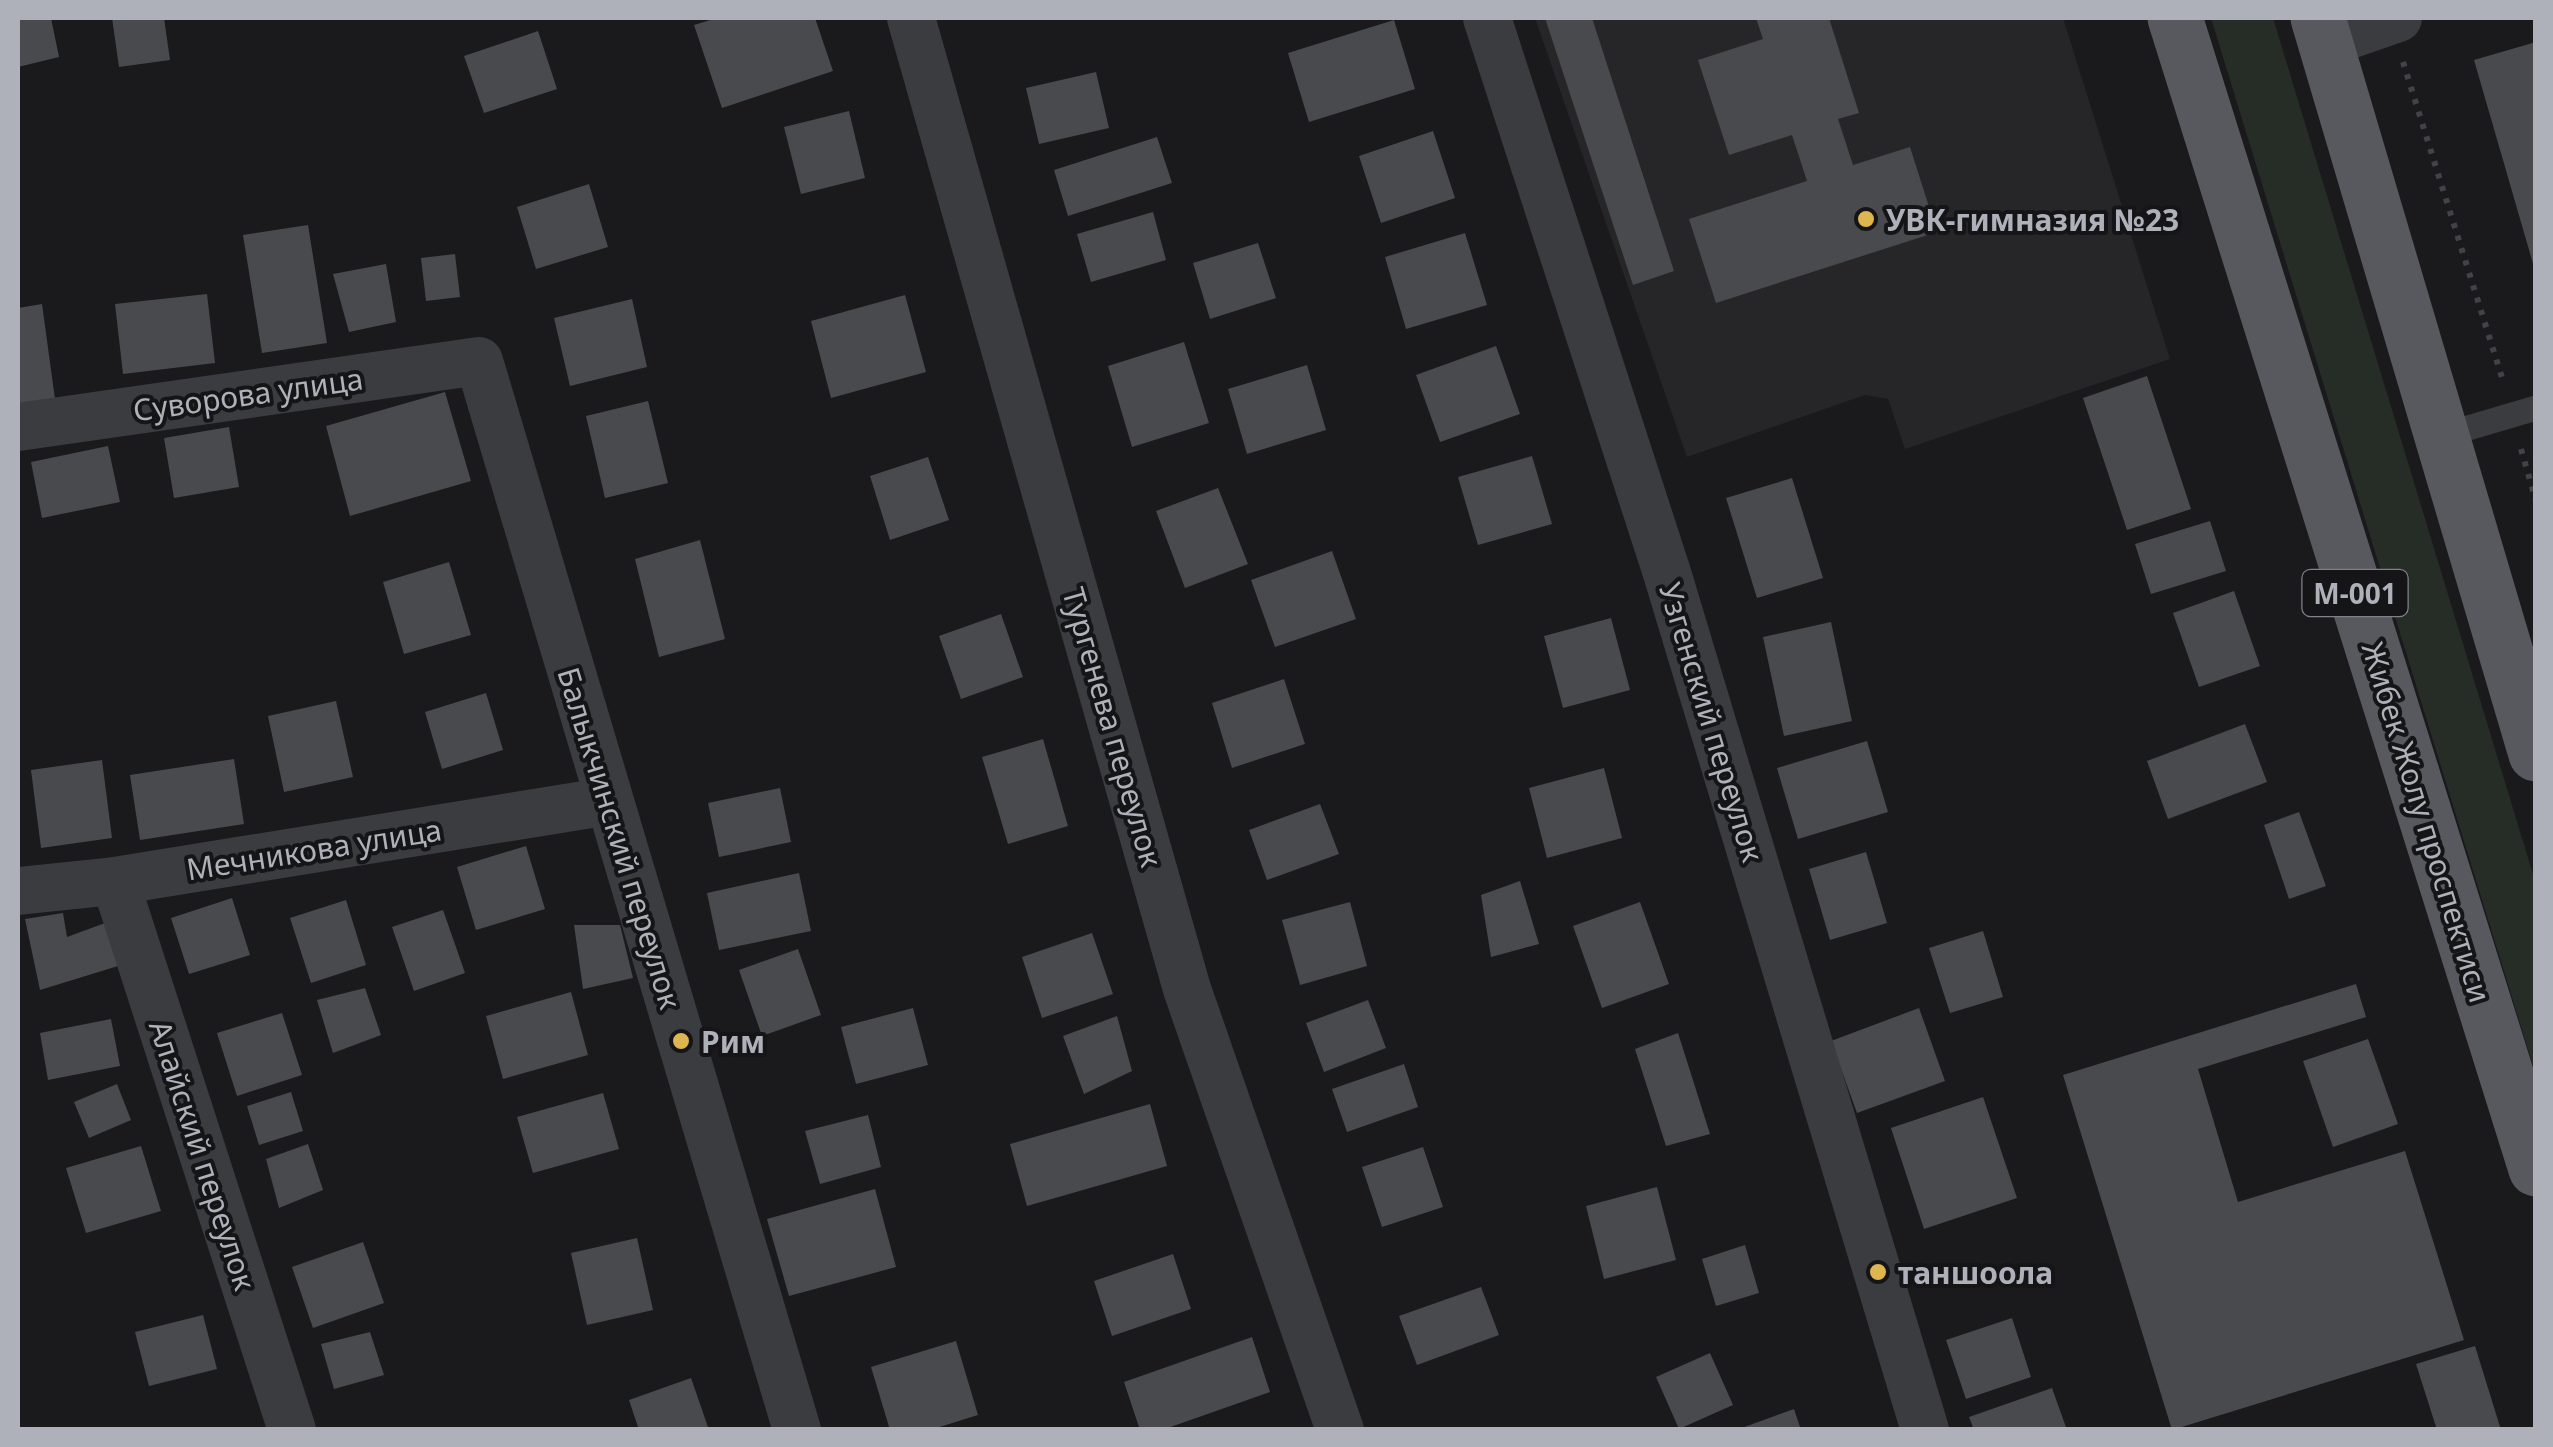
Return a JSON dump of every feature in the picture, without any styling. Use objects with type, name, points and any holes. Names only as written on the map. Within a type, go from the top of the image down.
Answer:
[{"type":"main road","name":"Жибек Жолу проспектиси","points":[[2176,18],[2536,1168]]},
{"type":"main road","points":[[2322,30],[2536,754]]},
{"type":"street","name":"Тургенева переулок","points":[[911,18],[1188,990],[1340,1430]]},
{"type":"street","name":"Узгенский переулок","points":[[1487,18],[1667,573],[1925,1430]]},
{"type":"street","points":[[2322,30],[2394,19]]},
{"type":"street","name":"Суворова улица","points":[[18,428],[479,361]]},
{"type":"street","name":"Балыкчинский переулок","points":[[479,361],[796,1430]]},
{"type":"street","name":"Мечникова улица","points":[[18,892],[115,881],[609,801]]},
{"type":"street","name":"Алайский переулок","points":[[115,881],[292,1430]]},
{"type":"lane","points":[[2441,436],[2524,412]]},
{"type":"path","points":[[2394,19],[2524,412],[2536,501]]},
{"type":"shaded area","name":"УВК-гимназия №23","points":[[1535,18],[2063,18],[2170,359],[1905,449],[1888,399],[1865,395],[1687,457]]},
{"type":"shaded area","points":[[2211,18],[2273,18],[2535,881],[2535,1072]]},
{"type":"building","points":[[18,18],[51,18],[59,57],[18,67]]},
{"type":"building","points":[[112,18],[164,18],[170,60],[119,67]]},
{"type":"building","points":[[717,18],[815,18],[833,71],[722,108],[694,25]]},
{"type":"building","points":[[1545,18],[1592,18],[1674,271],[1633,285]]},
{"type":"building","points":[[1756,18],[1829,18],[1859,113],[1838,119],[1853,165],[1910,147],[1937,232],[1716,303],[1689,219],[1807,181],[1792,135],[1729,155],[1698,60],[1763,39]]},
{"type":"building","points":[[1394,20],[1415,89],[1309,122],[1288,53]]},
{"type":"building","points":[[538,31],[557,89],[484,113],[464,56]]},
{"type":"building","points":[[2536,42],[2536,266],[2534,267],[2474,60]]},
{"type":"building","points":[[1096,72],[1109,128],[1039,144],[1026,88]]},
{"type":"building","points":[[849,111],[865,178],[801,194],[784,127]]},
{"type":"building","points":[[1433,131],[1455,198],[1381,223],[1359,156]]},
{"type":"building","points":[[1157,137],[1172,183],[1068,216],[1054,170]]},
{"type":"building","points":[[589,184],[608,247],[536,269],[517,207]]},
{"type":"building","points":[[1153,212],[1166,260],[1091,282],[1077,234]]},
{"type":"building","points":[[308,225],[327,343],[262,353],[243,235]]},
{"type":"building","points":[[1465,233],[1487,305],[1406,329],[1385,257]]},
{"type":"building","points":[[1258,243],[1276,298],[1210,319],[1193,263]]},
{"type":"building","points":[[455,254],[460,297],[426,301],[421,258]]},
{"type":"building","points":[[386,264],[396,322],[349,332],[333,274]]},
{"type":"building","points":[[207,294],[215,363],[123,374],[115,304]]},
{"type":"building","points":[[905,295],[926,372],[831,398],[811,321]]},
{"type":"building","points":[[632,299],[647,367],[570,386],[554,318]]},
{"type":"building","points":[[42,304],[55,399],[18,404],[18,308]]},
{"type":"building","points":[[1184,342],[1209,423],[1132,447],[1108,366]]},
{"type":"building","points":[[1496,346],[1520,414],[1440,442],[1416,375]]},
{"type":"building","points":[[1307,365],[1326,430],[1247,454],[1228,389]]},
{"type":"building","points":[[2147,376],[2191,509],[2127,530],[2083,398]]},
{"type":"building","points":[[445,392],[471,481],[350,516],[326,426]]},
{"type":"building","points":[[648,401],[668,483],[605,498],[586,416]]},
{"type":"building","points":[[229,427],[239,487],[174,498],[164,438]]},
{"type":"building","points":[[108,446],[120,502],[42,518],[31,462]]},
{"type":"building","points":[[1532,456],[1552,524],[1478,545],[1458,477]]},
{"type":"building","points":[[928,457],[949,520],[890,540],[870,476]]},
{"type":"building","points":[[1792,478],[1823,578],[1757,598],[1726,498]]},
{"type":"building","points":[[1218,488],[1248,564],[1185,588],[1156,511]]},
{"type":"building","points":[[2210,521],[2226,571],[2151,594],[2135,544]]},
{"type":"building","points":[[700,540],[725,639],[659,657],[635,559]]},
{"type":"building","points":[[1332,551],[1356,619],[1275,647],[1251,580]]},
{"type":"building","points":[[449,562],[471,635],[404,654],[383,582]]},
{"type":"building","points":[[2234,591],[2260,666],[2199,687],[2173,613]]},
{"type":"building","points":[[1001,614],[1023,677],[961,699],[939,636]]},
{"type":"building","points":[[1611,618],[1630,690],[1563,708],[1544,636]]},
{"type":"building","points":[[1831,622],[1852,721],[1784,736],[1763,637]]},
{"type":"building","points":[[1284,679],[1305,744],[1232,768],[1212,703]]},
{"type":"building","points":[[486,693],[503,750],[442,769],[425,712]]},
{"type":"building","points":[[336,701],[353,777],[284,792],[268,716]]},
{"type":"building","points":[[2245,724],[2267,782],[2168,819],[2147,761]]},
{"type":"building","points":[[1043,739],[1068,826],[1008,844],[982,757]]},
{"type":"building","points":[[1867,741],[1888,812],[1798,839],[1777,768]]},
{"type":"building","points":[[234,759],[244,824],[140,840],[130,775]]},
{"type":"building","points":[[102,760],[112,838],[41,848],[31,770]]},
{"type":"building","points":[[1604,768],[1622,838],[1547,858],[1529,788]]},
{"type":"building","points":[[780,788],[791,842],[719,857],[708,803]]},
{"type":"building","points":[[1320,804],[1339,854],[1267,880],[1249,830]]},
{"type":"building","points":[[2299,812],[2326,886],[2289,899],[2264,825]]},
{"type":"building","points":[[526,846],[545,909],[476,930],[457,867]]},
{"type":"building","points":[[1866,852],[1887,923],[1830,940],[1809,869]]},
{"type":"building","points":[[799,873],[811,931],[719,950],[707,893]]},
{"type":"building","points":[[1520,881],[1539,944],[1491,957],[1481,895]]},
{"type":"building","points":[[232,898],[250,955],[189,974],[171,918]]},
{"type":"building","points":[[346,900],[366,965],[311,983],[290,918]]},
{"type":"building","points":[[1350,902],[1367,966],[1300,985],[1282,920]]},
{"type":"building","points":[[1640,902],[1669,984],[1602,1008],[1573,926]]},
{"type":"building","points":[[443,910],[465,973],[414,991],[392,927]]},
{"type":"building","points":[[63,913],[67,937],[105,923],[118,966],[40,990],[25,919]]},
{"type":"building","points":[[574,925],[620,925],[633,978],[583,989]]},
{"type":"building","points":[[1983,931],[2003,997],[1950,1013],[1929,948]]},
{"type":"building","points":[[1092,933],[1113,994],[1042,1018],[1022,957]]},
{"type":"building","points":[[798,949],[821,1015],[762,1036],[739,970]]},
{"type":"building","points":[[2356,984],[2366,1017],[2198,1069],[2238,1202],[2405,1151],[2464,1340],[2172,1430],[2063,1075]]},
{"type":"building","points":[[365,988],[381,1035],[333,1053],[317,1000]]},
{"type":"building","points":[[571,992],[588,1055],[503,1079],[486,1016]]},
{"type":"building","points":[[1368,1000],[1386,1048],[1324,1072],[1306,1023]]},
{"type":"building","points":[[913,1008],[928,1065],[856,1084],[841,1027]]},
{"type":"building","points":[[1919,1008],[1945,1081],[1857,1113],[1831,1041]]},
{"type":"building","points":[[282,1013],[302,1075],[237,1096],[217,1033]]},
{"type":"building","points":[[1117,1016],[1132,1071],[1084,1094],[1063,1036]]},
{"type":"building","points":[[111,1019],[120,1066],[48,1080],[40,1033]]},
{"type":"building","points":[[1678,1033],[1710,1134],[1666,1146],[1635,1049]]},
{"type":"building","points":[[2368,1039],[2398,1124],[2333,1147],[2303,1061]]},
{"type":"building","points":[[1404,1064],[1418,1107],[1347,1132],[1332,1089]]},
{"type":"building","points":[[117,1084],[131,1120],[89,1138],[74,1102]]},
{"type":"building","points":[[291,1092],[303,1131],[259,1145],[247,1106]]},
{"type":"building","points":[[603,1093],[619,1149],[533,1173],[517,1117]]},
{"type":"building","points":[[1983,1097],[2017,1198],[1924,1229],[1891,1128]]},
{"type":"building","points":[[1150,1104],[1167,1166],[1027,1206],[1010,1144]]},
{"type":"building","points":[[868,1115],[881,1167],[820,1184],[805,1131]]},
{"type":"building","points":[[308,1144],[323,1190],[279,1208],[266,1159]]},
{"type":"building","points":[[141,1146],[161,1211],[86,1233],[66,1168]]},
{"type":"building","points":[[1423,1147],[1443,1207],[1382,1227],[1362,1167]]},
{"type":"building","points":[[1657,1187],[1676,1260],[1604,1279],[1586,1206]]},
{"type":"building","points":[[875,1189],[896,1267],[789,1296],[767,1219]]},
{"type":"building","points":[[637,1238],[653,1310],[587,1325],[571,1253]]},
{"type":"building","points":[[363,1242],[384,1303],[313,1328],[292,1267]]},
{"type":"building","points":[[1745,1245],[1759,1293],[1716,1306],[1702,1259]]},
{"type":"building","points":[[1173,1254],[1191,1309],[1112,1336],[1094,1281]]},
{"type":"building","points":[[1481,1287],[1499,1335],[1417,1365],[1399,1316]]},
{"type":"building","points":[[203,1315],[217,1369],[149,1386],[135,1332]]},
{"type":"building","points":[[2012,1318],[2031,1377],[1966,1399],[1946,1340]]},
{"type":"building","points":[[370,1332],[384,1375],[334,1389],[321,1344]]},
{"type":"building","points":[[1252,1337],[1270,1392],[1162,1430],[1140,1430],[1124,1382]]},
{"type":"building","points":[[956,1341],[978,1415],[930,1430],[890,1430],[871,1367]]},
{"type":"building","points":[[2475,1346],[2501,1430],[2437,1430],[2416,1364]]},
{"type":"building","points":[[1710,1353],[1733,1405],[1679,1429],[1656,1377]]},
{"type":"building","points":[[691,1378],[709,1430],[639,1430],[629,1400]]},
{"type":"building","points":[[2052,1388],[2067,1430],[1974,1430],[1969,1417]]},
{"type":"building","points":[[1794,1409],[1801,1430],[1739,1429]]},
{"type":"place","name":"УВК-гимназия №23","points":[[1866,219]]},
{"type":"place","name":"Рим","points":[[681,1041]]},
{"type":"place","name":"таншоола","points":[[1878,1272]]}]
